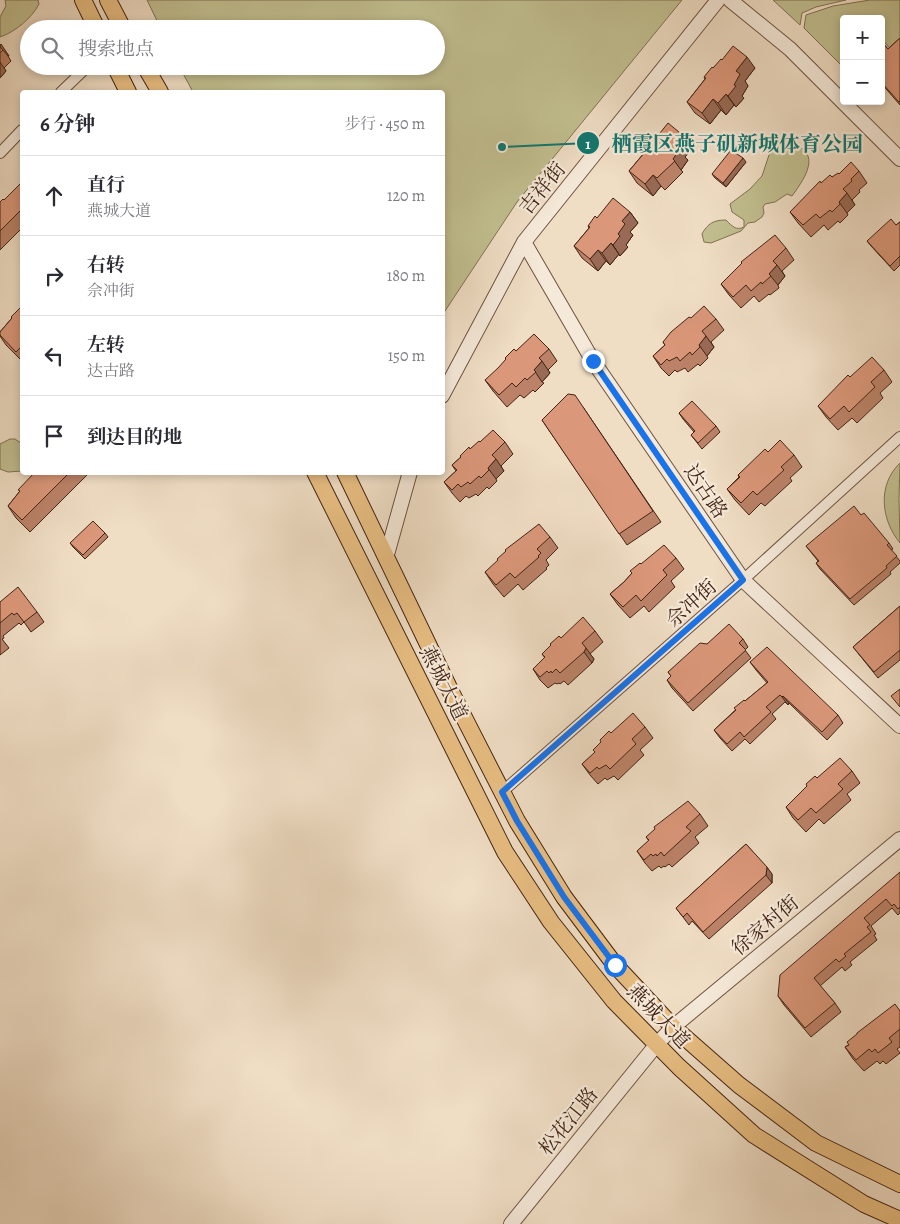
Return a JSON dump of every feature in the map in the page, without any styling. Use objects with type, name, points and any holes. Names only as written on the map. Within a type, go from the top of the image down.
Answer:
[{"type":"main road","points":[[83,0],[93,20]]},
{"type":"main road","points":[[108,0],[119,20]]},
{"type":"main road","points":[[120,75],[127,90]]},
{"type":"main road","points":[[150,75],[159,90]]},
{"type":"main road","name":"燕城大道","points":[[316,475],[504,852],[552,922],[608,994],[656,1044],[754,1135],[864,1204],[900,1220]]},
{"type":"main road","name":"燕城大道","points":[[346,475],[451,692],[517,821],[564,897],[615,965],[673,1028],[739,1085],[816,1144],[900,1184]]},
{"type":"street","name":"吉祥街","points":[[445,390],[524,242],[718,0]]},
{"type":"street","points":[[730,0],[790,49],[900,159]]},
{"type":"street","points":[[63,90],[79,75]]},
{"type":"street","points":[[0,152],[20,132]]},
{"type":"street","name":"达古路","points":[[524,242],[593,361],[743,580],[900,726]]},
{"type":"street","name":"佘冲街","points":[[502,792],[743,580],[900,437]]},
{"type":"street","points":[[386,558],[409,475]]},
{"type":"street","name":"徐家村街","points":[[656,1044],[900,839]]},
{"type":"street","name":"松花江路","points":[[511,1224],[656,1044]]},
{"type":"shaded area","points":[[5,0],[38,0],[39,4],[26,20],[20,20],[20,25],[0,37],[0,17],[6,6]]},
{"type":"shaded area","points":[[147,0],[682,0],[517,202],[445,311],[445,90],[192,90],[184,75],[445,75],[445,20],[157,20]]},
{"type":"shaded area","points":[[773,0],[846,0],[816,7],[802,13],[800,25]]},
{"type":"shaded area","points":[[870,0],[900,0],[900,46],[893,52],[885,43],[885,15],[840,15],[840,64],[804,28],[806,15],[833,6]]},
{"type":"shaded area","points":[[773,146],[798,146],[808,156],[807,170],[792,196],[787,194],[775,202],[765,204],[762,217],[755,222],[748,223],[741,231],[711,243],[704,242],[702,234],[709,225],[715,222],[726,220],[736,228],[744,227],[744,220],[732,212],[730,204],[750,189],[762,176],[771,149]]},
{"type":"shaded area","points":[[10,439],[15,439],[20,443],[20,471],[8,472],[0,469],[0,444]]},
{"type":"shaded area","points":[[900,463],[900,543],[889,524],[884,503],[888,482]]},
{"type":"building","points":[[900,38],[899,102],[885,86],[885,46],[888,49]]},
{"type":"building","points":[[733,46],[747,57],[736,71],[740,74],[734,85],[736,86],[728,96],[726,94],[718,103],[713,99],[702,113],[687,102],[706,78],[704,77],[712,67],[722,60]]},
{"type":"building","points":[[668,123],[685,137],[677,146],[680,149],[673,159],[675,161],[657,178],[653,175],[645,184],[629,171],[645,152],[643,151],[651,141],[652,143]]},
{"type":"building","points":[[731,150],[743,158],[723,183],[712,174]]},
{"type":"building","points":[[851,162],[859,171],[843,189],[847,193],[839,202],[840,204],[832,212],[830,210],[820,218],[816,214],[803,225],[790,212],[820,181],[821,183],[830,175],[832,177],[839,174]]},
{"type":"building","points":[[20,184],[20,211],[0,231],[0,202]]},
{"type":"building","points":[[613,198],[630,212],[622,221],[625,224],[618,234],[620,236],[613,245],[611,243],[602,253],[598,250],[590,259],[574,246],[590,227],[588,226],[595,216],[597,218]]},
{"type":"building","points":[[891,219],[896,225],[900,222],[900,256],[890,266],[867,241]]},
{"type":"building","points":[[775,235],[786,248],[773,261],[777,265],[769,274],[771,276],[751,291],[746,285],[733,297],[721,284],[741,262]]},
{"type":"building","points":[[704,306],[716,319],[702,331],[706,336],[699,345],[700,347],[692,355],[690,352],[680,361],[677,357],[669,361],[667,359],[661,365],[653,356],[665,345],[663,342],[671,332]]},
{"type":"building","points":[[20,308],[20,348],[16,352],[0,335],[0,332]]},
{"type":"building","points":[[534,334],[549,349],[539,358],[542,361],[534,370],[536,372],[527,380],[525,378],[516,387],[512,383],[499,395],[485,380],[514,349],[516,351]]},
{"type":"building","points":[[872,357],[884,370],[871,382],[875,387],[849,412],[844,406],[830,419],[818,406],[848,375],[850,377]]},
{"type":"building","points":[[568,394],[575,395],[653,511],[619,534],[542,420]]},
{"type":"building","points":[[692,401],[716,426],[698,443],[691,435],[695,431],[679,413]]},
{"type":"building","points":[[493,430],[505,442],[492,455],[496,459],[488,468],[489,470],[481,478],[479,476],[470,484],[468,482],[461,487],[458,484],[452,490],[444,482],[457,470],[452,465],[469,447],[470,449],[480,442]]},
{"type":"building","points":[[780,440],[794,455],[781,467],[784,470],[757,495],[753,491],[741,503],[727,489],[740,477],[738,475],[765,449],[768,452]]},
{"type":"building","points":[[32,475],[67,475],[22,520],[8,506],[20,491],[18,490]]},
{"type":"building","points":[[854,506],[861,515],[864,513],[889,543],[887,545],[897,556],[886,566],[887,568],[850,599],[816,563],[819,561],[806,546]]},
{"type":"building","points":[[93,521],[105,533],[83,555],[70,543]]},
{"type":"building","points":[[539,524],[550,537],[537,549],[541,553],[539,557],[515,578],[510,573],[496,585],[485,572],[498,560],[505,550]]},
{"type":"building","points":[[664,545],[676,558],[663,570],[667,575],[641,601],[636,595],[623,607],[610,594],[632,573],[630,571]]},
{"type":"building","points":[[18,587],[37,612],[24,622],[17,613],[14,615],[12,613],[0,623],[0,602]]},
{"type":"building","points":[[900,606],[900,650],[874,672],[853,647]]},
{"type":"building","points":[[583,617],[595,631],[582,643],[586,648],[584,652],[560,673],[556,669],[552,673],[547,671],[540,677],[533,669],[545,657],[542,654],[550,644],[559,636],[561,638]]},
{"type":"building","points":[[729,624],[743,639],[739,643],[746,650],[688,703],[667,680],[671,676],[668,672],[700,643],[707,644]]},
{"type":"building","points":[[767,647],[838,715],[822,732],[780,695],[766,707],[771,712],[744,737],[740,732],[727,744],[714,730],[736,710],[734,708],[768,682],[750,662]]},
{"type":"building","points":[[900,689],[900,707],[891,696]]},
{"type":"building","points":[[633,713],[645,727],[632,739],[636,744],[610,769],[606,765],[599,769],[597,767],[590,773],[582,764],[595,752],[593,750],[609,731],[611,733]]},
{"type":"building","points":[[840,758],[852,771],[838,784],[843,789],[816,813],[811,808],[798,820],[786,807],[807,786],[806,784],[815,776],[817,778]]},
{"type":"building","points":[[688,801],[700,814],[686,827],[691,831],[664,856],[661,852],[657,856],[656,854],[653,856],[651,854],[644,860],[637,851],[649,840],[646,837],[655,829],[654,827]]},
{"type":"building","points":[[746,844],[767,867],[766,875],[703,932],[687,913],[683,917],[676,908]]},
{"type":"building","points":[[900,872],[900,907],[898,909],[894,904],[892,906],[886,899],[864,918],[870,925],[867,927],[871,932],[844,954],[846,956],[839,962],[836,959],[814,978],[835,1003],[805,1028],[778,996],[780,975]]},
{"type":"building","points":[[895,1004],[900,1011],[900,1029],[889,1038],[892,1042],[878,1053],[875,1049],[872,1052],[869,1049],[856,1060],[845,1047],[849,1045],[847,1042]]},
{"type":"place","name":"栖霞区燕子矶新城体育公园","points":[[502,147]]},
{"type":"route","points":[[593,361],[743,580],[502,792],[517,821],[564,897],[615,965]]}]
